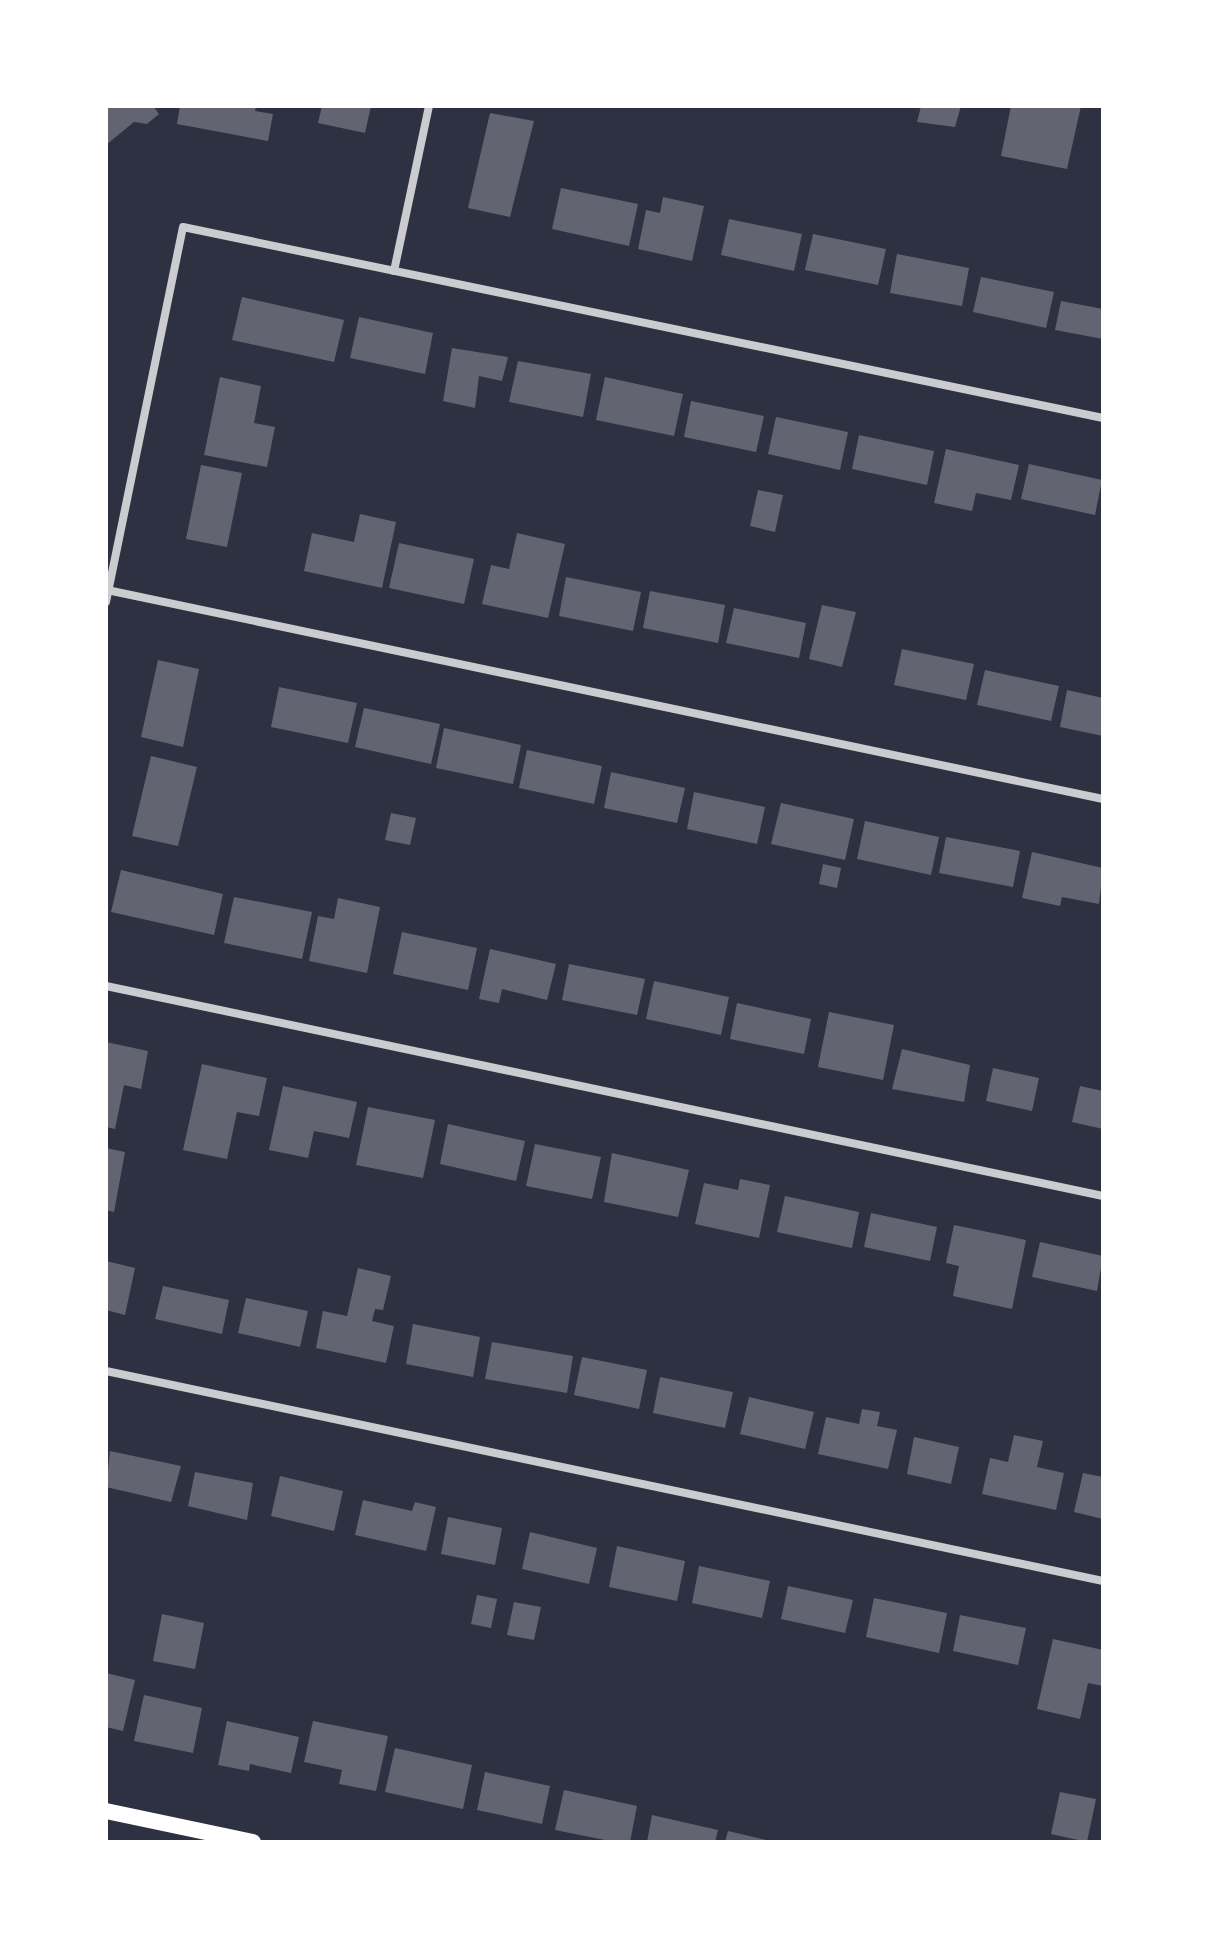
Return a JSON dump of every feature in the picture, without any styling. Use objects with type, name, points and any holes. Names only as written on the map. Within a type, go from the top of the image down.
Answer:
[{"type":"main road","points":[[106,1811],[253,1842]]},
{"type":"street","points":[[394,271],[429,106]]},
{"type":"street","points":[[106,602],[183,227],[1103,418]]},
{"type":"street","points":[[107,590],[1103,799]]},
{"type":"street","points":[[106,986],[1103,1196]]},
{"type":"street","points":[[106,1371],[1103,1581]]},
{"type":"building","points":[[106,106],[153,106],[159,114],[147,124],[134,122],[106,145]]},
{"type":"building","points":[[180,106],[256,106],[255,111],[273,114],[268,141],[177,124]]},
{"type":"building","points":[[322,106],[371,106],[365,133],[318,123]]},
{"type":"building","points":[[921,106],[961,106],[955,127],[917,122]]},
{"type":"building","points":[[1011,106],[1081,106],[1067,169],[1001,156]]},
{"type":"building","points":[[490,113],[534,121],[510,217],[468,208]]},
{"type":"building","points":[[561,188],[638,204],[629,246],[552,229]]},
{"type":"building","points":[[663,197],[704,206],[692,261],[638,249],[646,210],[660,213]]},
{"type":"building","points":[[729,219],[802,234],[794,271],[721,255]]},
{"type":"building","points":[[813,234],[886,249],[878,285],[805,270]]},
{"type":"building","points":[[897,254],[969,268],[962,306],[890,293]]},
{"type":"building","points":[[981,277],[1054,292],[1046,328],[973,312]]},
{"type":"building","points":[[242,297],[344,320],[334,362],[232,340]]},
{"type":"building","points":[[1061,301],[1103,309],[1103,339],[1055,330]]},
{"type":"building","points":[[359,317],[433,333],[425,374],[350,358]]},
{"type":"building","points":[[452,348],[508,357],[502,381],[479,376],[475,408],[443,401]]},
{"type":"building","points":[[518,361],[591,374],[583,417],[509,402]]},
{"type":"building","points":[[220,377],[261,386],[254,423],[275,427],[267,467],[204,455]]},
{"type":"building","points":[[605,377],[683,394],[674,436],[596,420]]},
{"type":"building","points":[[691,401],[764,416],[756,452],[684,437]]},
{"type":"building","points":[[776,417],[848,432],[840,470],[768,454]]},
{"type":"building","points":[[859,435],[934,451],[927,485],[852,469]]},
{"type":"building","points":[[946,449],[1019,465],[1011,500],[976,493],[972,511],[934,503]]},
{"type":"building","points":[[1029,464],[1102,480],[1095,515],[1021,499]]},
{"type":"building","points":[[201,465],[242,473],[227,547],[186,539]]},
{"type":"building","points":[[758,490],[783,495],[775,532],[750,526]]},
{"type":"building","points":[[360,514],[396,522],[382,588],[304,571],[312,533],[354,542]]},
{"type":"building","points":[[517,533],[565,544],[548,618],[482,604],[491,565],[509,569]]},
{"type":"building","points":[[399,543],[474,559],[464,604],[389,588]]},
{"type":"building","points":[[566,577],[641,592],[633,631],[559,616]]},
{"type":"building","points":[[650,591],[725,605],[718,643],[643,628]]},
{"type":"building","points":[[822,605],[856,612],[842,667],[809,659]]},
{"type":"building","points":[[734,608],[806,623],[799,658],[726,643]]},
{"type":"building","points":[[902,649],[974,664],[966,700],[894,685]]},
{"type":"building","points":[[158,660],[199,669],[183,747],[141,737]]},
{"type":"building","points":[[985,670],[1059,686],[1051,721],[977,705]]},
{"type":"building","points":[[279,687],[357,703],[348,743],[271,727]]},
{"type":"building","points":[[1067,690],[1103,698],[1103,736],[1060,727]]},
{"type":"building","points":[[364,708],[440,724],[431,764],[355,747]]},
{"type":"building","points":[[444,728],[521,745],[513,784],[436,768]]},
{"type":"building","points":[[527,750],[602,766],[594,804],[519,788]]},
{"type":"building","points":[[151,756],[197,767],[178,846],[132,836]]},
{"type":"building","points":[[611,772],[685,788],[677,823],[604,808]]},
{"type":"building","points":[[694,792],[765,807],[757,844],[687,829]]},
{"type":"building","points":[[781,803],[854,819],[845,860],[771,844]]},
{"type":"building","points":[[391,813],[416,818],[410,845],[385,840]]},
{"type":"building","points":[[865,821],[939,837],[931,875],[857,859]]},
{"type":"building","points":[[946,837],[1020,851],[1013,887],[939,873]]},
{"type":"building","points":[[1032,852],[1103,868],[1099,904],[1062,897],[1060,906],[1022,898]]},
{"type":"building","points":[[823,864],[841,868],[837,888],[819,884]]},
{"type":"building","points":[[121,870],[223,894],[214,935],[111,912]]},
{"type":"building","points":[[234,897],[312,912],[302,959],[224,943]]},
{"type":"building","points":[[338,898],[380,907],[367,973],[309,961],[318,916],[334,919]]},
{"type":"building","points":[[402,932],[477,948],[468,990],[393,974]]},
{"type":"building","points":[[490,949],[556,964],[547,1000],[502,989],[499,1003],[479,999]]},
{"type":"building","points":[[569,964],[645,979],[637,1015],[562,1000]]},
{"type":"building","points":[[654,981],[729,997],[721,1035],[646,1019]]},
{"type":"building","points":[[737,1003],[811,1019],[804,1054],[730,1039]]},
{"type":"building","points":[[829,1012],[894,1025],[883,1080],[818,1067]]},
{"type":"building","points":[[106,1042],[148,1051],[141,1089],[124,1085],[115,1129],[106,1127]]},
{"type":"building","points":[[902,1049],[970,1065],[964,1102],[892,1089]]},
{"type":"building","points":[[202,1064],[267,1078],[259,1116],[237,1112],[227,1159],[183,1150]]},
{"type":"building","points":[[993,1068],[1039,1078],[1032,1111],[986,1101]]},
{"type":"building","points":[[283,1086],[357,1102],[349,1138],[314,1131],[308,1158],[269,1150]]},
{"type":"building","points":[[1080,1086],[1103,1091],[1103,1129],[1072,1122]]},
{"type":"building","points":[[368,1107],[435,1120],[423,1178],[356,1165]]},
{"type":"building","points":[[448,1124],[525,1141],[516,1181],[440,1164]]},
{"type":"building","points":[[535,1144],[601,1157],[592,1199],[526,1186]]},
{"type":"building","points":[[106,1148],[125,1152],[114,1212],[106,1210]]},
{"type":"building","points":[[612,1153],[689,1170],[678,1217],[604,1202]]},
{"type":"building","points":[[740,1179],[770,1185],[759,1238],[695,1224],[704,1183],[738,1190]]},
{"type":"building","points":[[785,1196],[859,1212],[852,1248],[777,1232]]},
{"type":"building","points":[[871,1213],[937,1227],[930,1261],[864,1247]]},
{"type":"building","points":[[954,1225],[1026,1240],[1012,1309],[953,1296],[959,1266],[946,1263]]},
{"type":"building","points":[[1040,1242],[1103,1256],[1097,1291],[1032,1277]]},
{"type":"building","points":[[106,1261],[135,1268],[125,1315],[106,1310]]},
{"type":"building","points":[[358,1268],[391,1276],[383,1310],[375,1309],[372,1321],[394,1326],[386,1363],[316,1348],[323,1311],[347,1316]]},
{"type":"building","points":[[163,1286],[229,1300],[222,1334],[155,1319]]},
{"type":"building","points":[[246,1298],[308,1311],[300,1347],[238,1333]]},
{"type":"building","points":[[413,1324],[480,1337],[473,1377],[406,1364]]},
{"type":"building","points":[[492,1342],[573,1356],[567,1393],[485,1379]]},
{"type":"building","points":[[582,1357],[647,1370],[639,1409],[574,1395]]},
{"type":"building","points":[[660,1377],[733,1392],[725,1428],[653,1413]]},
{"type":"building","points":[[749,1397],[814,1412],[805,1449],[740,1434]]},
{"type":"building","points":[[862,1409],[880,1412],[877,1426],[897,1430],[888,1469],[818,1454],[826,1417],[859,1424]]},
{"type":"building","points":[[1014,1435],[1043,1441],[1037,1467],[1064,1473],[1056,1510],[982,1494],[990,1458],[1008,1462]]},
{"type":"building","points":[[914,1437],[959,1447],[951,1484],[907,1474]]},
{"type":"building","points":[[110,1451],[181,1466],[171,1502],[106,1487]]},
{"type":"building","points":[[195,1472],[253,1483],[247,1520],[188,1506]]},
{"type":"building","points":[[1083,1473],[1103,1477],[1103,1519],[1074,1512]]},
{"type":"building","points":[[280,1476],[343,1491],[334,1531],[271,1516]]},
{"type":"building","points":[[363,1500],[412,1511],[415,1502],[436,1507],[426,1551],[355,1535]]},
{"type":"building","points":[[448,1517],[502,1528],[495,1565],[441,1554]]},
{"type":"building","points":[[530,1532],[597,1548],[589,1584],[522,1569]]},
{"type":"building","points":[[617,1546],[685,1561],[677,1601],[609,1587]]},
{"type":"building","points":[[699,1566],[770,1581],[762,1618],[692,1603]]},
{"type":"building","points":[[788,1586],[853,1600],[845,1633],[781,1619]]},
{"type":"building","points":[[477,1595],[497,1599],[491,1628],[471,1624]]},
{"type":"building","points":[[874,1598],[947,1613],[939,1653],[866,1637]]},
{"type":"building","points":[[514,1602],[541,1607],[534,1640],[507,1635]]},
{"type":"building","points":[[162,1614],[204,1623],[195,1669],[153,1661]]},
{"type":"building","points":[[960,1615],[1026,1628],[1018,1665],[953,1651]]},
{"type":"building","points":[[1053,1639],[1103,1650],[1103,1686],[1088,1683],[1080,1719],[1037,1709]]},
{"type":"building","points":[[106,1673],[135,1680],[123,1731],[106,1727]]},
{"type":"building","points":[[144,1695],[202,1708],[193,1753],[134,1741]]},
{"type":"building","points":[[227,1721],[299,1737],[291,1773],[250,1764],[249,1771],[218,1765]]},
{"type":"building","points":[[313,1721],[388,1736],[376,1791],[339,1784],[342,1770],[304,1762]]},
{"type":"building","points":[[395,1748],[472,1765],[463,1809],[385,1792]]},
{"type":"building","points":[[485,1772],[550,1786],[542,1824],[477,1810]]},
{"type":"building","points":[[564,1790],[637,1806],[630,1842],[555,1830]]},
{"type":"building","points":[[1060,1792],[1096,1799],[1087,1842],[1051,1834]]},
{"type":"building","points":[[652,1815],[718,1830],[715,1842],[647,1842]]},
{"type":"building","points":[[728,1831],[770,1841],[770,1842],[725,1842]]}]
